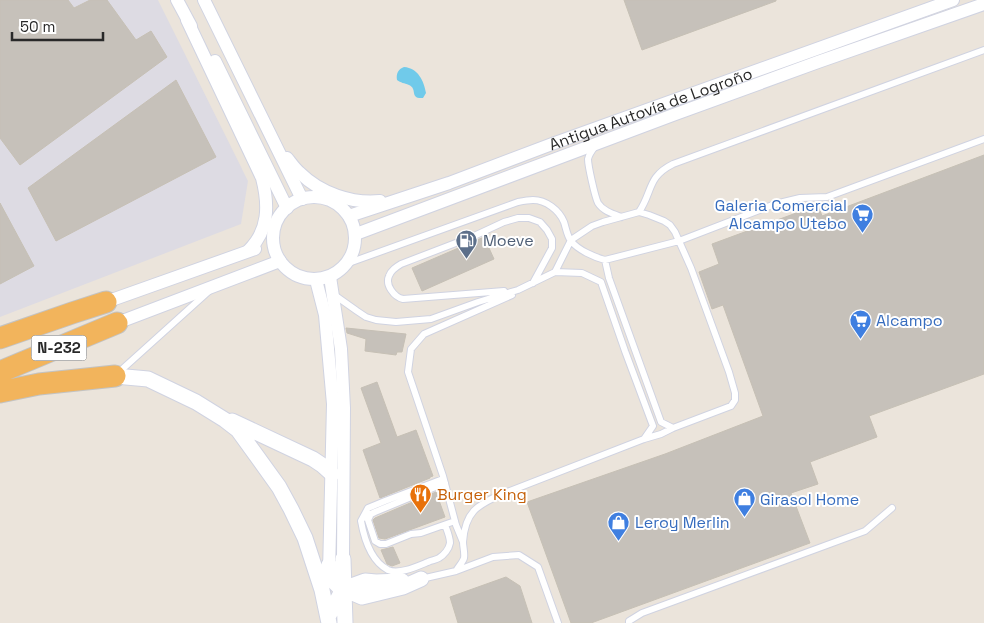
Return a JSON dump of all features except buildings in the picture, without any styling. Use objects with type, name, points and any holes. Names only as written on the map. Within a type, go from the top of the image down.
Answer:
[{"type":"highway","name":"N-232","points":[[0,338],[106,302]]},
{"type":"highway","name":"N-232","points":[[0,372],[117,324]]},
{"type":"highway","points":[[0,392],[39,384],[115,376]]},
{"type":"street","points":[[177,0],[262,178],[267,195],[262,234],[256,244],[248,251]]},
{"type":"street","points":[[204,0],[302,199]]},
{"type":"street","name":"Antigua Autovía de Logroño","points":[[348,216],[449,183],[952,0]]},
{"type":"street","name":"Antigua Autovía de Logroño","points":[[356,234],[818,62],[984,4]]},
{"type":"street","points":[[187,20],[211,51],[287,208]]},
{"type":"street","points":[[273,140],[300,173],[315,185],[333,194],[356,201],[395,200]]},
{"type":"street","points":[[309,197],[322,198],[334,202],[345,210],[352,221],[356,234],[355,247],[350,260],[341,270],[330,277],[316,280],[302,278],[290,272],[280,261],[274,248],[273,234],[277,221],[287,208],[302,199],[309,197]]},
{"type":"street","points":[[106,302],[274,242]]},
{"type":"street","points":[[117,324],[280,261]]},
{"type":"street","points":[[329,620],[336,562],[344,408],[341,349],[330,277]]},
{"type":"street","points":[[316,280],[325,314],[333,404],[332,474],[336,562],[343,589],[345,620]]},
{"type":"street","points":[[115,376],[148,379],[214,413],[312,458],[332,474]]},
{"type":"street","points":[[214,413],[238,430],[280,487],[304,538],[322,590],[329,620]]},
{"type":"street","points":[[336,562],[365,581]]},
{"type":"street","points":[[329,620],[343,589],[365,581],[388,582],[421,579]]},
{"type":"street","points":[[345,620],[354,603],[362,597],[403,587],[421,579]]},
{"type":"street","points":[[343,589],[362,597]]},
{"type":"lane","points":[[639,212],[656,177],[660,172],[673,164],[984,50]]},
{"type":"lane","points":[[346,264],[518,202],[532,200],[539,200],[556,210],[564,221],[571,240],[584,252],[605,260],[679,241],[775,204],[800,198],[827,197],[984,139]]},
{"type":"lane","points":[[597,144],[588,159],[598,202],[607,212],[622,217]]},
{"type":"lane","points":[[456,571],[464,558],[463,543],[471,513],[482,503],[730,406],[735,400],[729,372],[692,268],[675,232],[664,221],[658,217],[639,212],[592,226],[571,240],[555,272]]},
{"type":"lane","points":[[518,290],[403,299],[395,295],[388,280],[392,270],[401,264],[467,239],[504,222],[518,218],[529,218],[540,222],[552,239],[552,248],[533,282]]},
{"type":"lane","points":[[605,260],[609,278],[661,422],[673,428]]},
{"type":"lane","points":[[463,543],[408,372],[412,349],[424,334],[510,296],[533,282],[555,272],[582,273],[601,282],[653,426],[644,439]]},
{"type":"lane","points":[[115,376],[214,286]]},
{"type":"lane","points":[[332,294],[366,316],[376,320],[396,322],[430,319],[518,290]]},
{"type":"lane","points":[[444,481],[371,514],[368,520],[375,541],[380,544],[386,544],[411,534],[421,533],[455,521]]},
{"type":"lane","points":[[444,481],[368,508],[361,521],[363,534],[369,549],[379,562],[389,570],[402,571],[440,558],[447,552],[450,544],[449,534],[445,525]]},
{"type":"lane","points":[[629,623],[629,621],[642,613],[865,531],[892,508]]},
{"type":"lane","points":[[421,579],[456,571],[493,557],[519,555],[538,567],[558,623]]},
{"type":"shaded area","points":[[0,0],[158,0],[248,181],[241,224],[0,317]]},
{"type":"water","points":[[404,67],[413,70],[420,76],[426,93],[423,98],[416,97],[412,87],[397,80],[398,72]]},
{"type":"place","name":"Galeria Comercial Alcampo Utebo","points":[[863,233]]},
{"type":"place","name":"Moeve","points":[[467,259]]},
{"type":"place","name":"Alcampo","points":[[860,339]]},
{"type":"place","name":"Burger King","points":[[421,513]]},
{"type":"place","name":"Girasol Home","points":[[744,518]]},
{"type":"place","name":"Leroy Merlin","points":[[619,541]]}]
